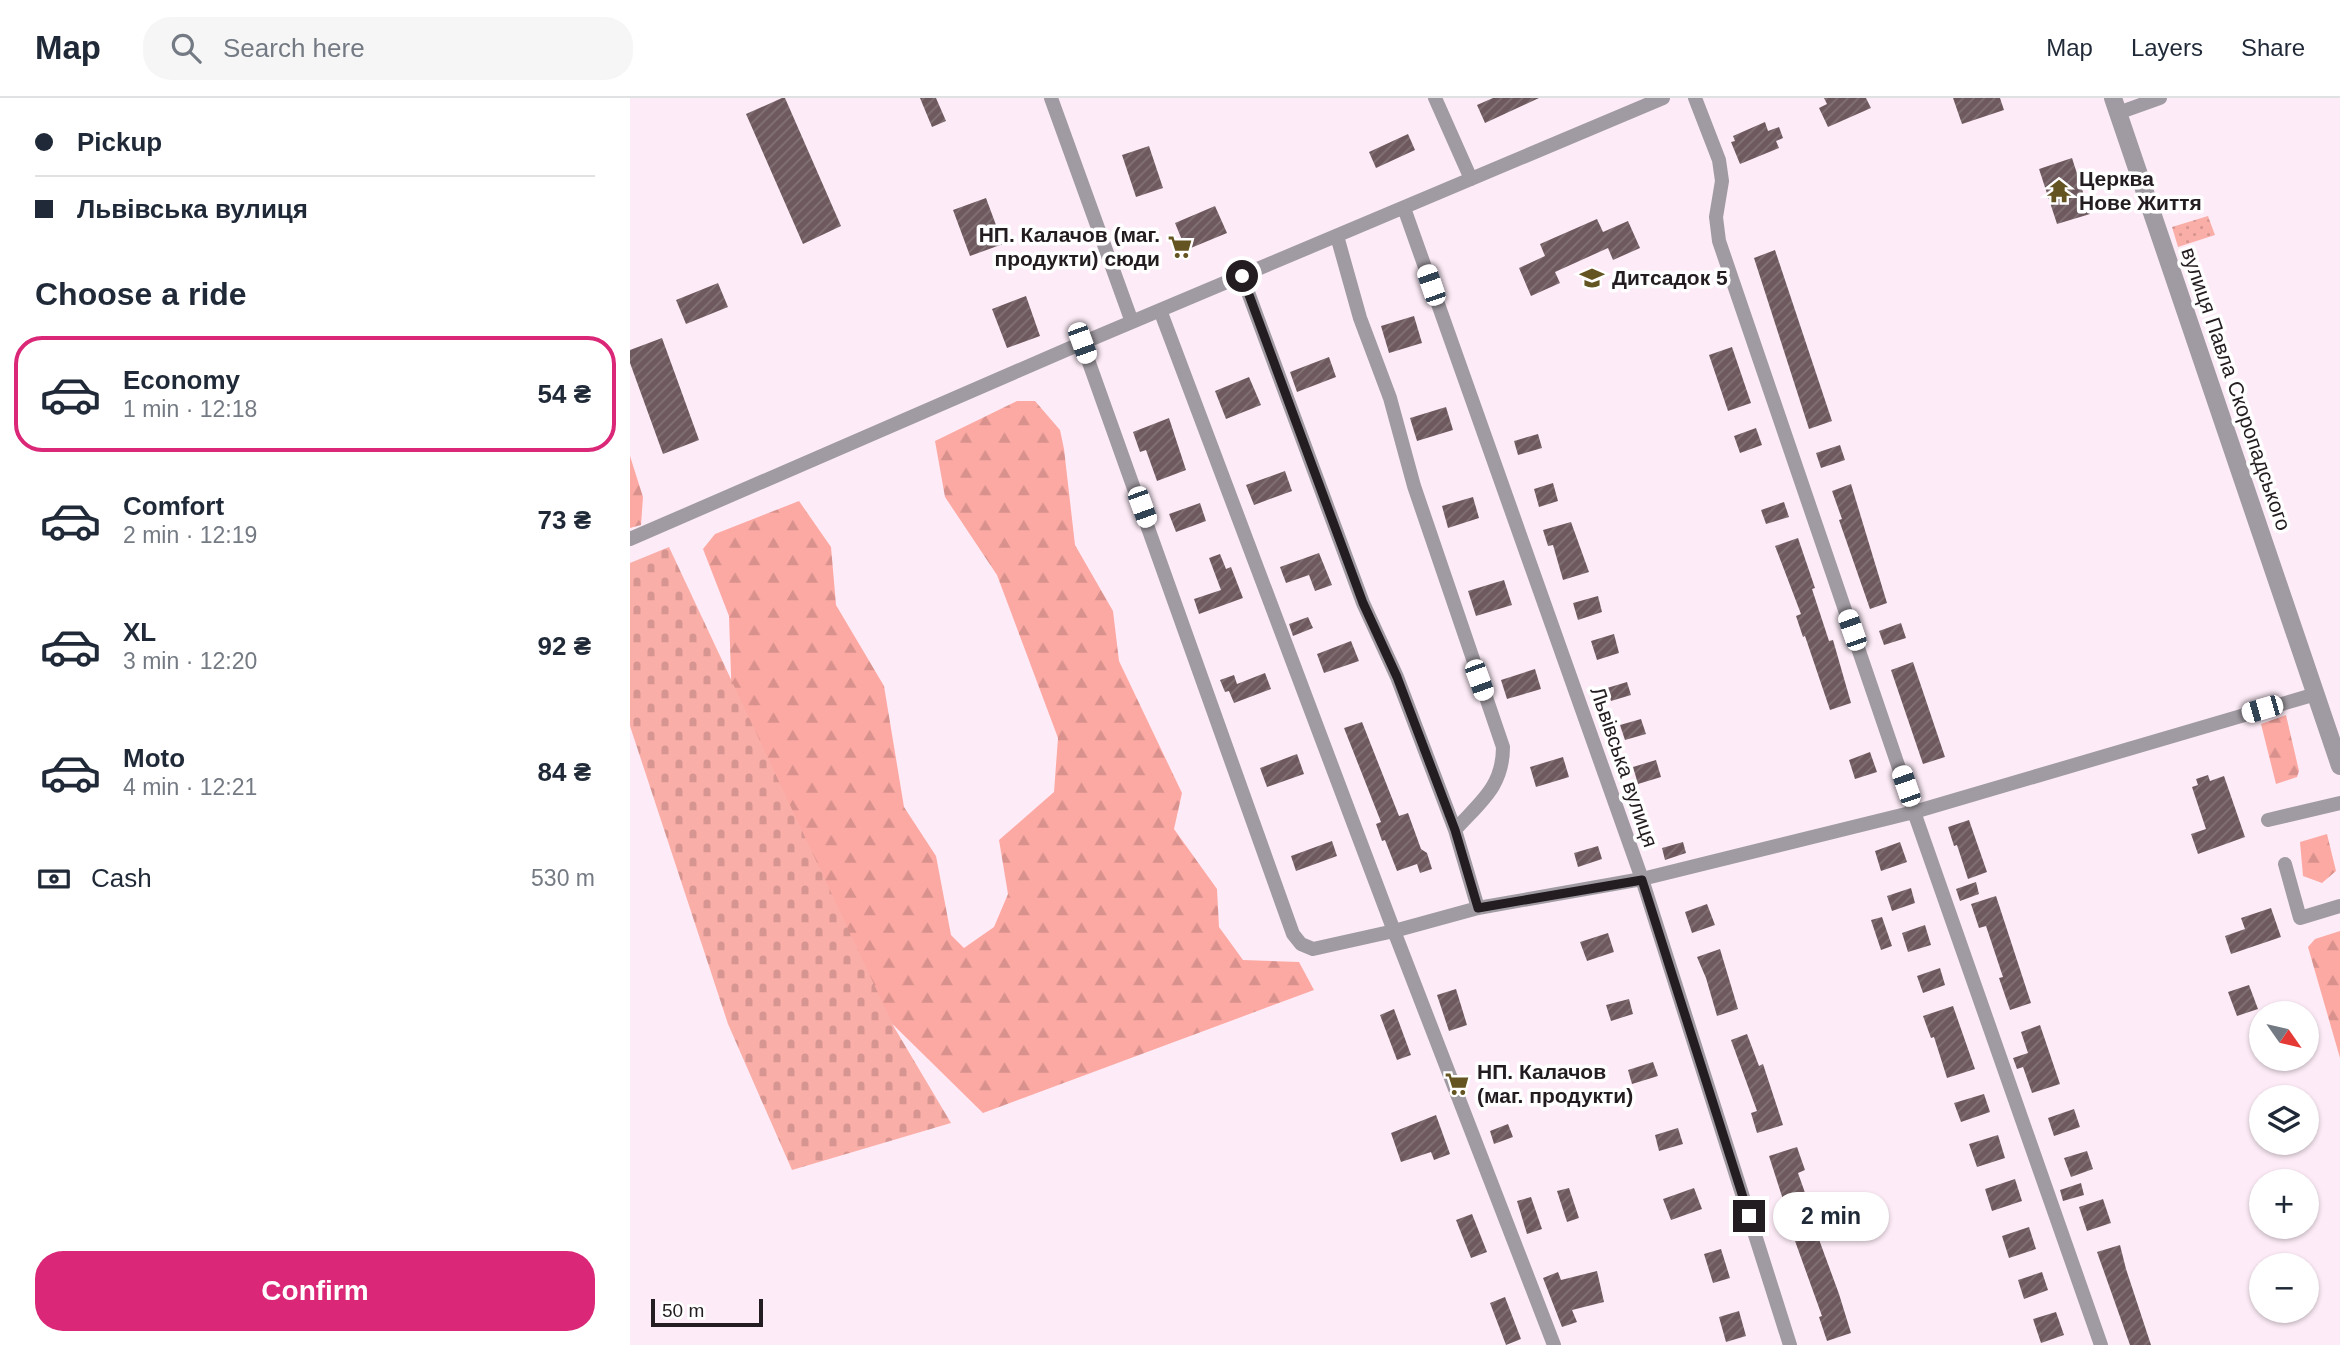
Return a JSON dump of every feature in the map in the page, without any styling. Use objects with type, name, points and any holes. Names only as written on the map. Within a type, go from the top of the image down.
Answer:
[{"type":"street","points":[[1051,98],[1132,323]]},
{"type":"street","points":[[1435,98],[1471,179]]},
{"type":"street","points":[[630,540],[1082,343],[1663,98]]},
{"type":"street","points":[[1695,98],[1719,160],[1722,181],[1716,217],[1719,241],[1914,812],[2101,1345]]},
{"type":"street","points":[[2116,105],[2160,98]]},
{"type":"street","name":"вулиця Павла Скоропадського","points":[[2116,105],[2340,766]]},
{"type":"street","name":"Львівська вулиця","points":[[1404,208],[1642,880],[1790,1345]]},
{"type":"street","points":[[1337,236],[1360,318],[1390,398],[1414,486],[1503,747],[1503,766],[1495,785],[1455,830]]},
{"type":"street","points":[[1242,276],[1363,603],[1397,677],[1455,830],[1478,908]]},
{"type":"street","points":[[1160,310],[1394,931],[1554,1345]]},
{"type":"street","points":[[1082,343],[1293,934],[1301,944],[1313,949],[1478,908],[1642,880],[1914,812],[2316,694]]},
{"type":"street","points":[[2268,820],[2340,803]]},
{"type":"street","points":[[2285,863],[2300,918],[2340,906]]},
{"type":"green space","points":[[2208,216],[2215,235],[2178,247],[2172,227]]},
{"type":"green space","points":[[1017,401],[1035,401],[1060,430],[1075,545],[1113,611],[1119,661],[1182,793],[1174,829],[1217,889],[1219,927],[1243,960],[1299,962],[1314,990],[983,1113],[871,1003],[732,704],[729,616],[703,549],[715,534],[799,501],[831,547],[836,605],[884,686],[904,807],[936,856],[951,935],[964,948],[994,927],[1008,894],[999,840],[1054,792],[1058,738],[997,575],[945,497],[935,441]]},
{"type":"green space","points":[[630,456],[643,497],[641,525],[630,528]]},
{"type":"green space","points":[[669,547],[894,1027],[951,1123],[792,1170],[728,1024],[630,726],[630,563]]},
{"type":"green space","points":[[2286,715],[2299,771],[2297,777],[2276,784],[2261,724]]},
{"type":"green space","points":[[2327,834],[2336,871],[2322,883],[2303,876],[2300,842]]},
{"type":"green space","points":[[2340,931],[2340,1058],[2308,947],[2315,939]]},
{"type":"building","points":[[785,98],[841,226],[803,244],[746,114]]},
{"type":"building","points":[[920,98],[936,98],[946,121],[932,127]]},
{"type":"building","points":[[1493,98],[1539,98],[1485,123],[1477,105]]},
{"type":"building","points":[[1824,98],[1866,98],[1871,108],[1828,127],[1819,108],[1827,104]]},
{"type":"building","points":[[1953,98],[2000,98],[2004,110],[1962,124]]},
{"type":"building","points":[[1765,122],[1768,131],[1779,127],[1783,138],[1776,141],[1779,148],[1740,164],[1731,142],[1735,141],[1733,136]]},
{"type":"building","points":[[1408,134],[1415,150],[1376,168],[1369,152]]},
{"type":"building","points":[[1149,146],[1163,188],[1136,197],[1122,155]]},
{"type":"building","points":[[2072,158],[2090,214],[2057,224],[2039,169]]},
{"type":"building","points":[[986,198],[1003,244],[970,256],[953,210]]},
{"type":"building","points":[[1215,206],[1227,233],[1186,250],[1175,223]]},
{"type":"building","points":[[1597,219],[1603,232],[1628,221],[1640,248],[1613,260],[1608,248],[1555,272],[1560,283],[1531,296],[1519,268],[1545,256],[1540,244]]},
{"type":"building","points":[[1775,250],[1832,421],[1809,429],[1754,258]]},
{"type":"building","points":[[718,283],[728,307],[686,324],[676,300]]},
{"type":"building","points":[[1026,296],[1040,336],[1007,348],[992,309]]},
{"type":"building","points":[[1414,316],[1422,343],[1389,353],[1381,326]]},
{"type":"building","points":[[662,338],[699,440],[663,454],[630,363],[630,350]]},
{"type":"building","points":[[1732,347],[1751,403],[1728,411],[1709,355]]},
{"type":"building","points":[[1329,357],[1336,377],[1297,392],[1290,372]]},
{"type":"building","points":[[1249,377],[1261,405],[1226,419],[1215,391]]},
{"type":"building","points":[[1446,407],[1453,430],[1417,441],[1410,418]]},
{"type":"building","points":[[1169,418],[1186,470],[1157,481],[1146,450],[1140,452],[1133,432]]},
{"type":"building","points":[[1756,428],[1762,445],[1740,453],[1734,436]]},
{"type":"building","points":[[1538,434],[1542,448],[1518,455],[1514,441]]},
{"type":"building","points":[[1840,445],[1845,460],[1821,468],[1816,453]]},
{"type":"building","points":[[1285,471],[1292,491],[1254,505],[1246,485]]},
{"type":"building","points":[[1553,483],[1558,501],[1539,507],[1534,489]]},
{"type":"building","points":[[1851,484],[1887,603],[1870,609],[1839,520],[1842,519],[1832,491]]},
{"type":"building","points":[[1473,497],[1479,518],[1448,528],[1442,506]]},
{"type":"building","points":[[1784,502],[1789,517],[1766,524],[1761,510]]},
{"type":"building","points":[[1200,503],[1206,521],[1176,532],[1169,514]]},
{"type":"building","points":[[1571,522],[1589,572],[1563,580],[1553,545],[1548,546],[1543,530]]},
{"type":"building","points":[[1798,538],[1815,588],[1812,589],[1829,641],[1833,640],[1851,703],[1830,710],[1796,616],[1801,614],[1775,546]]},
{"type":"building","points":[[1319,553],[1332,585],[1315,591],[1309,575],[1286,583],[1280,567]]},
{"type":"building","points":[[1220,554],[1226,569],[1231,567],[1243,598],[1199,614],[1194,599],[1221,590],[1209,558]]},
{"type":"building","points":[[1504,580],[1512,605],[1476,616],[1468,591]]},
{"type":"building","points":[[1598,596],[1602,612],[1578,620],[1573,603]]},
{"type":"building","points":[[1308,617],[1313,628],[1293,636],[1289,624]]},
{"type":"building","points":[[1901,623],[1906,638],[1884,645],[1879,631]]},
{"type":"building","points":[[1614,634],[1619,653],[1597,660],[1591,641]]},
{"type":"building","points":[[1351,641],[1359,661],[1324,673],[1317,654]]},
{"type":"building","points":[[1913,662],[1945,757],[1923,764],[1891,670]]},
{"type":"building","points":[[1535,669],[1541,689],[1507,699],[1501,680]]},
{"type":"building","points":[[1265,673],[1271,689],[1234,703],[1220,680],[1234,675],[1237,684]]},
{"type":"building","points":[[1627,682],[1631,695],[1611,701],[1607,688]]},
{"type":"building","points":[[1641,719],[1646,734],[1625,740],[1620,725]]},
{"type":"building","points":[[1362,722],[1399,816],[1408,813],[1421,849],[1427,853],[1432,869],[1420,873],[1417,864],[1397,871],[1385,840],[1382,841],[1376,824],[1381,822],[1344,728]]},
{"type":"building","points":[[1870,752],[1877,772],[1855,779],[1849,760]]},
{"type":"building","points":[[1297,754],[1304,774],[1267,787],[1260,768]]},
{"type":"building","points":[[1563,757],[1569,777],[1536,787],[1530,767]]},
{"type":"building","points":[[1656,760],[1661,777],[1638,784],[1633,767]]},
{"type":"building","points":[[2208,775],[2210,781],[2224,776],[2245,837],[2198,854],[2191,834],[2206,829],[2192,787],[2198,785],[2196,779]]},
{"type":"building","points":[[1969,820],[1987,872],[1968,879],[1948,827]]},
{"type":"building","points":[[1332,841],[1337,856],[1296,871],[1291,856]]},
{"type":"building","points":[[1683,842],[1686,853],[1665,860],[1662,848]]},
{"type":"building","points":[[1900,842],[1907,862],[1881,871],[1875,851]]},
{"type":"building","points":[[1598,846],[1602,859],[1578,867],[1574,853]]},
{"type":"building","points":[[1976,882],[1979,894],[1960,901],[1956,889]]},
{"type":"building","points":[[1911,888],[1915,903],[1892,911],[1887,896]]},
{"type":"building","points":[[1996,896],[2031,1003],[2010,1010],[1999,978],[2003,977],[1986,926],[1979,928],[1971,904]]},
{"type":"building","points":[[1707,904],[1715,925],[1692,933],[1685,912]]},
{"type":"building","points":[[2271,908],[2281,937],[2231,954],[2225,936],[2245,929],[2241,918]]},
{"type":"building","points":[[1882,917],[1892,946],[1881,950],[1871,920]]},
{"type":"building","points":[[1925,925],[1931,945],[1908,952],[1902,933]]},
{"type":"building","points":[[1608,933],[1614,952],[1587,961],[1580,942]]},
{"type":"building","points":[[1720,949],[1738,1009],[1717,1016],[1697,957]]},
{"type":"building","points":[[1940,968],[1945,985],[1923,993],[1917,976]]},
{"type":"building","points":[[2249,985],[2255,1001],[2249,1001],[2249,1012],[2237,1016],[2228,992]]},
{"type":"building","points":[[1456,989],[1467,1025],[1449,1031],[1437,995]]},
{"type":"building","points":[[1629,999],[1633,1014],[1611,1021],[1606,1005]]},
{"type":"building","points":[[1953,1006],[1975,1069],[1947,1078],[1934,1037],[1931,1038],[1923,1016]]},
{"type":"building","points":[[1394,1009],[1411,1055],[1397,1060],[1380,1015]]},
{"type":"building","points":[[2040,1025],[2060,1084],[2032,1093],[2023,1067],[2017,1069],[2013,1058],[2028,1053],[2021,1032]]},
{"type":"building","points":[[1747,1034],[1759,1066],[1763,1064],[1783,1125],[1757,1133],[1751,1113],[1757,1111],[1731,1040]]},
{"type":"building","points":[[1653,1062],[1658,1076],[1632,1084],[1628,1070]]},
{"type":"building","points":[[1984,1094],[1990,1112],[1961,1122],[1954,1103]]},
{"type":"building","points":[[2074,1109],[2080,1127],[2054,1136],[2048,1118]]},
{"type":"building","points":[[1436,1115],[1450,1154],[1434,1160],[1431,1152],[1401,1162],[1391,1133]]},
{"type":"building","points":[[1508,1124],[1513,1137],[1494,1144],[1490,1131]]},
{"type":"building","points":[[1678,1128],[1683,1144],[1659,1151],[1655,1135]]},
{"type":"building","points":[[1998,1135],[2005,1158],[1977,1167],[1969,1144]]},
{"type":"building","points":[[1797,1147],[1805,1170],[1798,1173],[1809,1204],[1787,1212],[1769,1156]]},
{"type":"building","points":[[2087,1151],[2093,1169],[2071,1177],[2064,1158]]},
{"type":"building","points":[[2015,1179],[2022,1201],[1992,1211],[1985,1189]]},
{"type":"building","points":[[2081,1183],[2084,1195],[2063,1201],[2060,1190]]},
{"type":"building","points":[[1569,1188],[1579,1218],[1567,1222],[1557,1191]]},
{"type":"building","points":[[1694,1188],[1702,1209],[1671,1220],[1663,1199]]},
{"type":"building","points":[[1531,1197],[1542,1229],[1527,1234],[1517,1201]]},
{"type":"building","points":[[2103,1199],[2111,1223],[2087,1231],[2079,1207]]},
{"type":"building","points":[[1472,1214],[1487,1252],[1471,1258],[1456,1220]]},
{"type":"building","points":[[2029,1227],[2036,1249],[2009,1258],[2002,1236]]},
{"type":"building","points":[[1817,1234],[1851,1333],[1827,1341],[1819,1317],[1822,1316],[1795,1241]]},
{"type":"building","points":[[2120,1245],[2151,1345],[2130,1345],[2097,1252]]},
{"type":"building","points":[[1721,1249],[1730,1278],[1713,1283],[1704,1254]]},
{"type":"building","points":[[1597,1271],[1604,1302],[1572,1310],[1577,1322],[1562,1327],[1543,1278],[1558,1272],[1561,1280]]},
{"type":"building","points":[[2042,1272],[2048,1290],[2024,1299],[2018,1280]]},
{"type":"building","points":[[1505,1297],[1521,1339],[1506,1345],[1490,1303]]},
{"type":"building","points":[[1739,1311],[1746,1336],[1726,1342],[1719,1317]]},
{"type":"building","points":[[2056,1312],[2064,1335],[2041,1343],[2033,1319]]},
{"type":"place","name":"Церква Нове Життя","points":[[2059,191]]},
{"type":"place","name":"НП. Калачов (маг. продукти) сюди","points":[[1180,247]]},
{"type":"place","name":"Дитсадок 5","points":[[1592,278]]},
{"type":"place","name":"НП. Калачов (маг. продукти)","points":[[1457,1084]]},
{"type":"route","points":[[1242,276],[1363,603],[1397,677],[1455,830],[1478,908],[1642,880],[1749,1216]]}]
